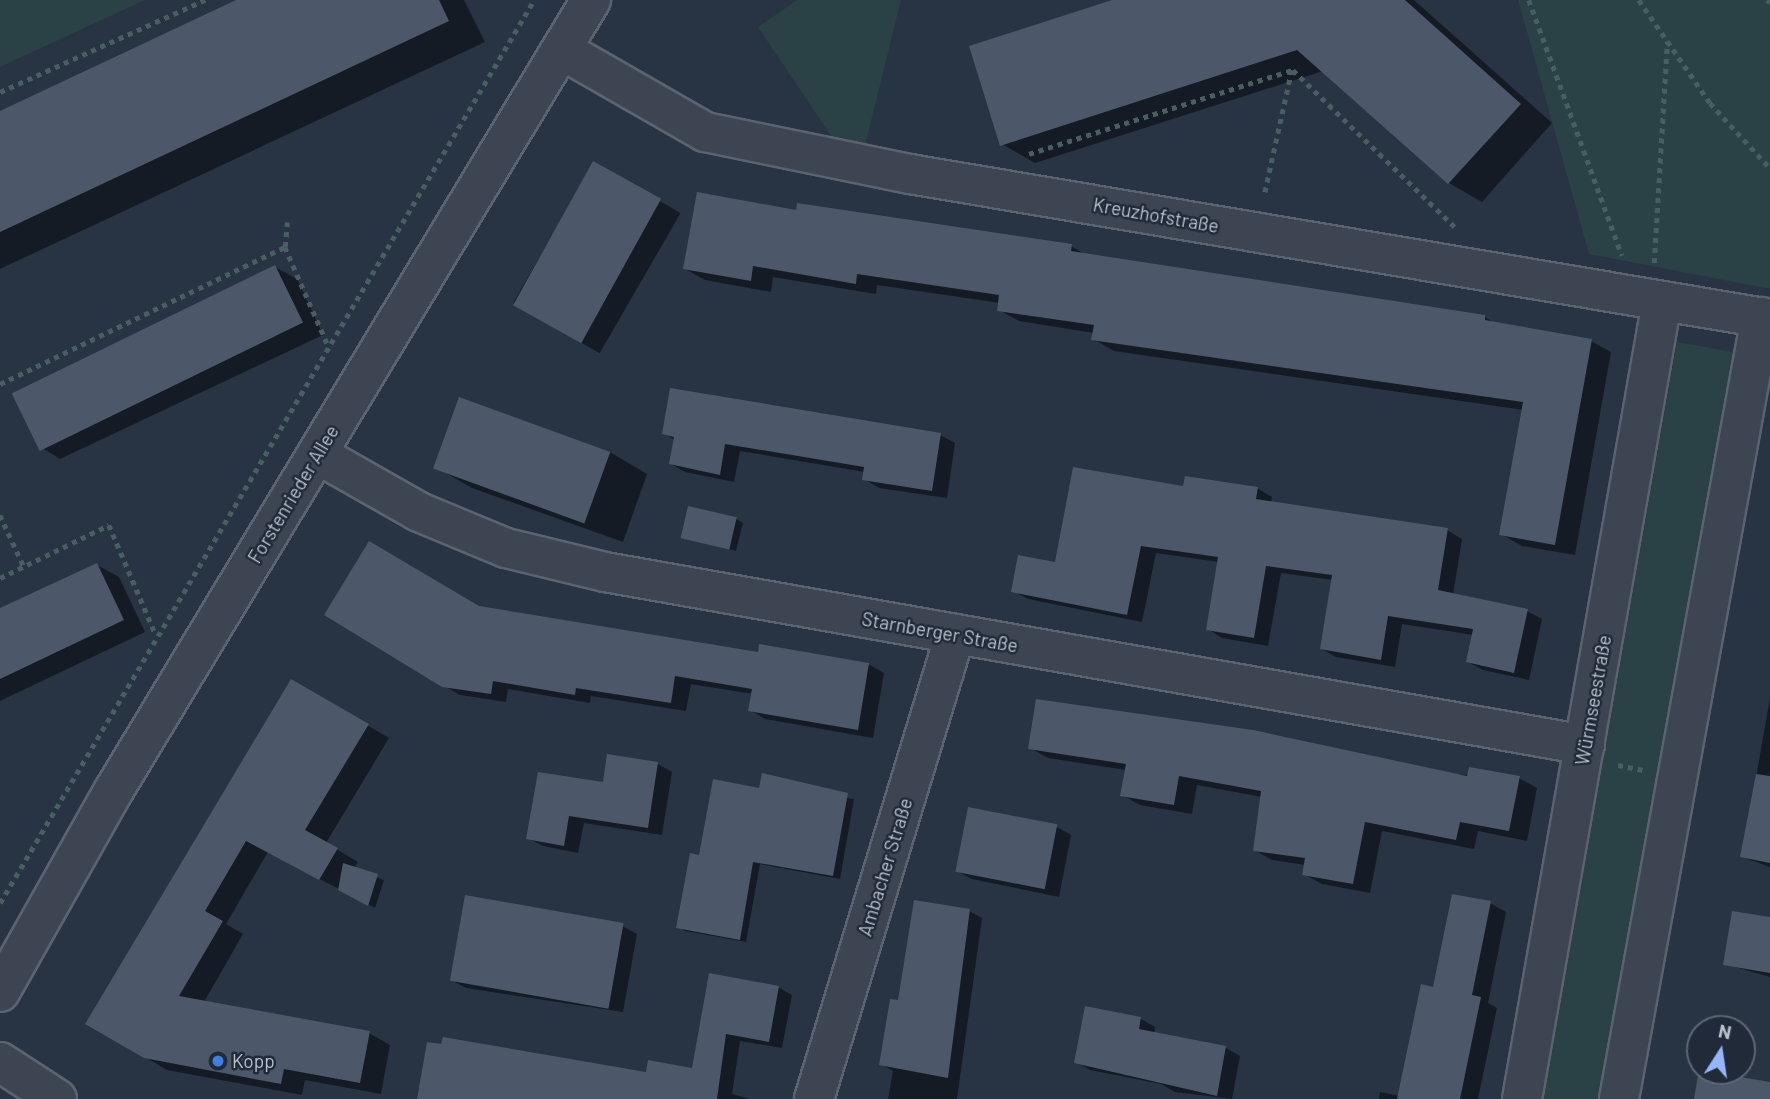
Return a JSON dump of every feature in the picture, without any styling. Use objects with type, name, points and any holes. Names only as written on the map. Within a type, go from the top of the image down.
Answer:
[{"type":"street","name":"Forstenrieder Allee","points":[[0,992],[114,790],[591,0]]},
{"type":"street","name":"Kreuzhofstraße","points":[[562,50],[705,132],[973,184],[1765,318]]},
{"type":"street","name":"Würmseestraße","points":[[1522,1099],[1583,752],[1650,298]]},
{"type":"street","points":[[1619,1099],[1677,775],[1765,318]]},
{"type":"street","name":"Starnberger Straße","points":[[317,454],[419,512],[506,548],[724,595],[955,634],[1583,752]]},
{"type":"street","name":"Ambacher Straße","points":[[814,1099],[955,634]]},
{"type":"street","points":[[0,1062],[57,1099]]},
{"type":"path","points":[[0,92],[205,0]]},
{"type":"path","points":[[0,902],[327,343],[534,0]]},
{"type":"path","points":[[1529,0],[1650,298]]},
{"type":"path","points":[[1639,0],[1710,103],[1770,168]]},
{"type":"path","points":[[1650,298],[1667,41]]},
{"type":"path","points":[[973,184],[976,171],[1293,70]]},
{"type":"path","points":[[1256,232],[1293,70]]},
{"type":"path","points":[[1293,70],[1462,233]]},
{"type":"path","points":[[287,222],[285,247],[327,343]]},
{"type":"path","points":[[0,384],[285,247]]},
{"type":"path","points":[[0,515],[24,567]]},
{"type":"path","points":[[0,578],[109,525],[156,635]]},
{"type":"path","points":[[1583,752],[1677,775]]},
{"type":"green space","points":[[0,0],[145,0],[0,67]]},
{"type":"green space","points":[[797,0],[901,0],[864,150],[837,145],[758,27]]},
{"type":"green space","points":[[1518,0],[1770,0],[1770,289],[1589,254]]},
{"type":"green space","points":[[1677,342],[1733,352],[1661,773],[1602,1099],[1543,1099]]},
{"type":"building","points":[[236,0],[439,0],[449,21],[0,232],[0,111]]},
{"type":"building","points":[[1112,0],[1405,0],[1521,104],[1448,184],[1297,50],[1000,146],[969,46]]},
{"type":"building","points":[[593,161],[661,199],[581,343],[513,305]]},
{"type":"building","points":[[697,192],[796,210],[797,203],[1072,244],[1071,251],[1485,315],[1485,320],[1592,339],[1555,545],[1499,535],[1523,402],[1091,340],[1094,325],[997,311],[999,295],[857,274],[856,284],[753,266],[751,281],[683,269]]},
{"type":"building","points":[[275,265],[303,323],[40,451],[12,393]]},
{"type":"building","points":[[670,388],[941,433],[932,491],[862,480],[864,467],[725,444],[720,475],[669,464],[674,437],[662,434]]},
{"type":"building","points":[[459,397],[610,452],[584,523],[433,468]]},
{"type":"building","points":[[1073,467],[1183,486],[1185,476],[1258,487],[1256,499],[1448,528],[1438,590],[1528,609],[1514,673],[1466,662],[1473,629],[1388,616],[1381,660],[1320,649],[1332,575],[1266,566],[1254,638],[1206,630],[1218,557],[1141,546],[1127,615],[1011,592],[1018,555],[1055,562]]},
{"type":"building","points":[[688,506],[737,517],[729,549],[681,538]]},
{"type":"building","points":[[369,541],[479,606],[758,652],[759,644],[869,663],[858,730],[748,711],[752,689],[675,676],[671,703],[576,688],[575,695],[493,681],[491,694],[442,687],[324,615]]},
{"type":"building","points":[[97,563],[124,620],[0,679],[0,608]]},
{"type":"building","points":[[291,679],[369,724],[305,830],[338,848],[319,880],[246,841],[205,911],[223,921],[179,996],[370,1031],[360,1083],[284,1069],[281,1084],[144,1058],[85,1024]]},
{"type":"building","points":[[1036,699],[1253,730],[1467,776],[1469,767],[1520,776],[1509,831],[1460,822],[1456,840],[1365,822],[1353,884],[1302,875],[1305,858],[1253,851],[1261,791],[1179,776],[1174,805],[1120,796],[1126,764],[1028,749]]},
{"type":"building","points":[[607,754],[658,762],[648,828],[569,816],[564,846],[526,839],[538,772],[603,782]]},
{"type":"building","points":[[762,773],[848,793],[833,876],[753,862],[740,940],[676,928],[690,853],[699,855],[713,779],[759,788]]},
{"type":"building","points":[[1756,774],[1770,776],[1770,863],[1740,857]]},
{"type":"building","points":[[968,807],[1057,824],[1045,889],[955,872]]},
{"type":"building","points":[[343,863],[378,874],[368,906],[338,890]]},
{"type":"building","points":[[1452,894],[1491,901],[1472,995],[1481,997],[1460,1099],[1397,1099],[1421,984],[1433,987]]},
{"type":"building","points":[[465,895],[624,923],[608,1009],[450,981]]},
{"type":"building","points":[[914,900],[970,909],[948,1078],[879,1065],[890,999],[898,1000]]},
{"type":"building","points":[[1732,911],[1770,917],[1770,973],[1723,965]]},
{"type":"building","points":[[709,973],[779,986],[769,1042],[726,1034],[717,1099],[417,1099],[427,1042],[441,1044],[443,1037],[646,1072],[648,1060],[692,1068]]},
{"type":"building","points":[[1085,1006],[1141,1017],[1139,1029],[1226,1046],[1217,1096],[1074,1063]]},
{"type":"building","points":[[1756,1080],[1770,1082],[1770,1099],[1694,1099],[1696,1085],[1756,1085]]},
{"type":"place","name":"Kopp","points":[[218,1061]]}]
